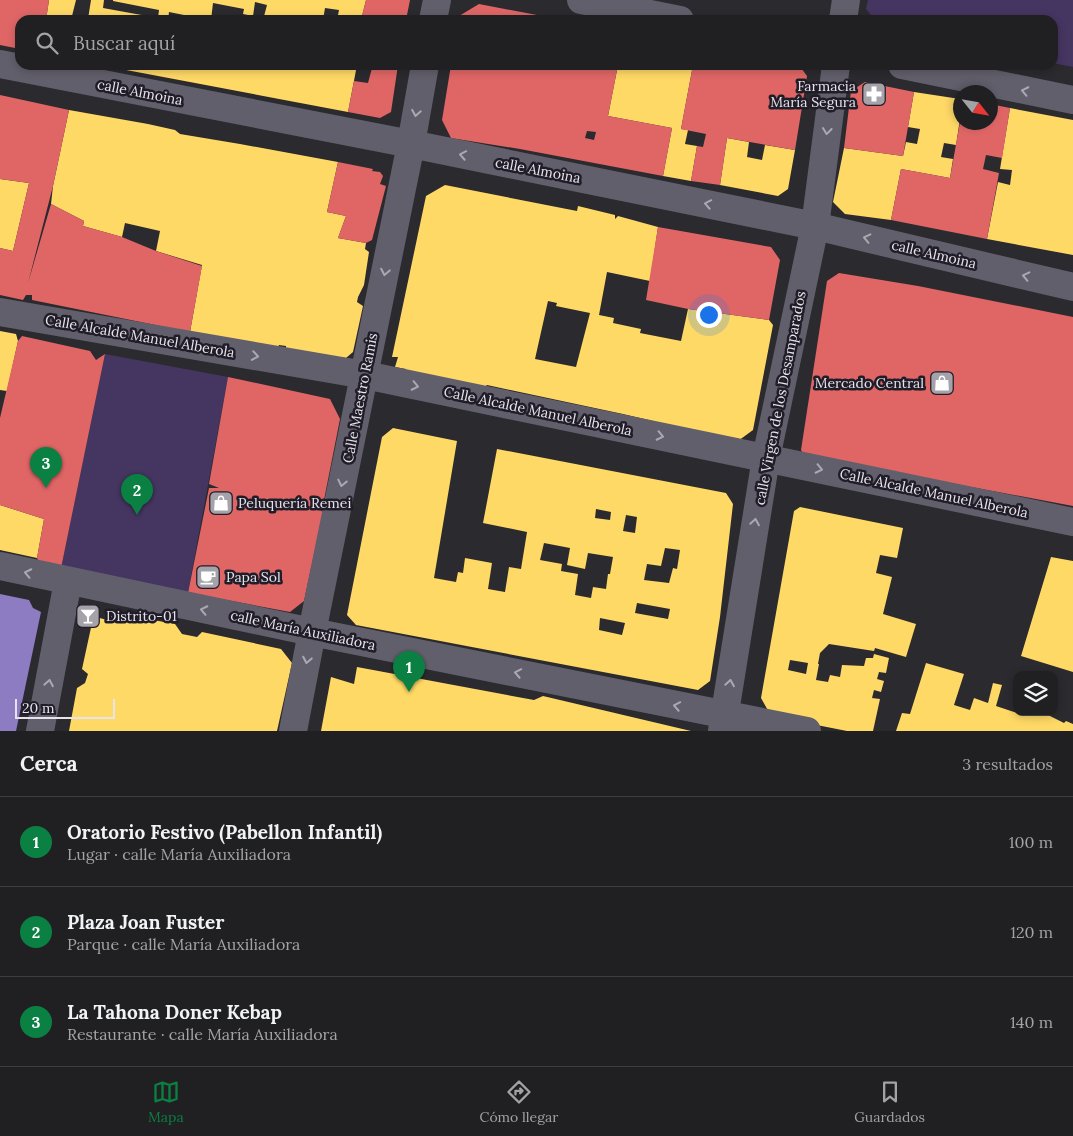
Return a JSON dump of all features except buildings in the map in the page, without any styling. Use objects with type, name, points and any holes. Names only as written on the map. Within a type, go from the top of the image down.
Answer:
[{"type":"street","points":[[434,15],[437,0]]},
{"type":"street","points":[[581,0],[655,15]]},
{"type":"street","points":[[844,15],[846,0]]},
{"type":"street","name":"calle Almoina","points":[[0,64],[15,67]]},
{"type":"street","name":"calle Almoina","points":[[31,70],[411,144],[815,226],[1073,287]]},
{"type":"street","name":"Calle Maestro Ramis","points":[[293,731],[411,144],[424,70]]},
{"type":"street","name":"calle Virgen de los Desamparados","points":[[723,723],[766,458],[815,226],[835,70]]},
{"type":"street","points":[[926,70],[1073,100]]},
{"type":"street","name":"Calle Alcalde Manuel Alberola","points":[[0,312],[364,375],[1073,522]]},
{"type":"street","name":"calle María Auxiliadora","points":[[0,566],[312,632],[723,723],[807,731]]},
{"type":"street","points":[[40,731],[68,581]]},
{"type":"shaded area","points":[[868,0],[1073,0],[1073,67],[1058,64],[1058,15],[871,15],[866,9]]},
{"type":"shaded area","points":[[105,354],[228,377],[186,603],[59,578]]},
{"type":"place","name":"Farmacia María Segura","points":[[874,94]]},
{"type":"place","name":"Mercado Central","points":[[942,383]]},
{"type":"place","name":"La Tahona Doner Kebap","points":[[46,488]]},
{"type":"place","name":"Peluquería Remei","points":[[221,503]]},
{"type":"place","name":"Plaza Joan Fuster","points":[[137,515]]},
{"type":"place","name":"Papa Sol","points":[[208,577]]},
{"type":"place","name":"Distrito-01","points":[[88,616]]},
{"type":"place","name":"Oratorio Festivo (Pabellon Infantil)","points":[[409,692]]}]
